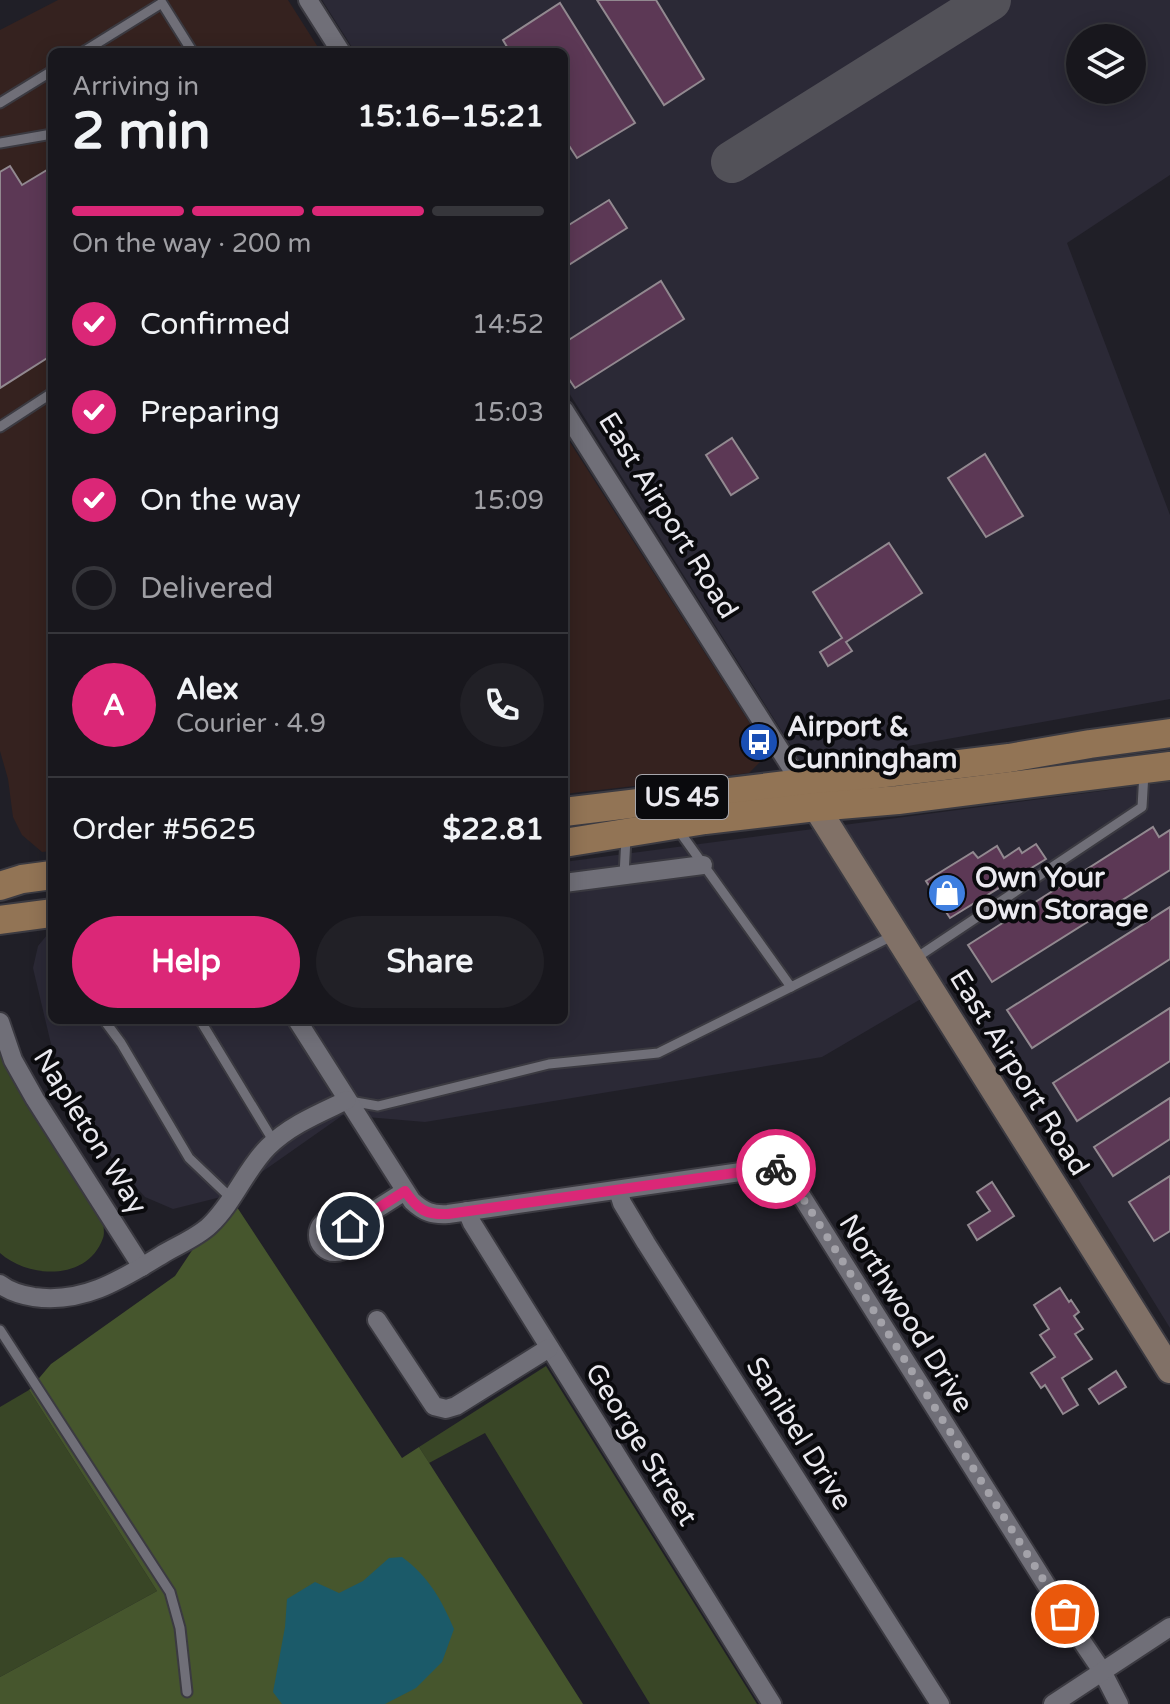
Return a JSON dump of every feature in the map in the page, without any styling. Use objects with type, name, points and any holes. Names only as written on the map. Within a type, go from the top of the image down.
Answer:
[{"type":"main road","name":"US 45","points":[[568,812],[1009,758],[1170,733]]},
{"type":"main road","name":"US 45","points":[[568,842],[816,807],[1157,768]]},
{"type":"main road","points":[[0,886],[48,876]]},
{"type":"main road","points":[[0,920],[48,914]]},
{"type":"street","points":[[308,0],[338,48]]},
{"type":"street","name":"East Airport Road","points":[[568,416],[1170,1370]]},
{"type":"street","points":[[568,882],[703,865]]},
{"type":"street","name":"Napleton Way","points":[[0,1022],[13,1060],[35,1099],[142,1267]]},
{"type":"street","name":"Northwood Drive","points":[[300,1024],[405,1191],[422,1210],[433,1215],[769,1168],[780,1170],[792,1181],[1102,1671],[1119,1704]]},
{"type":"street","points":[[2,1290],[53,1300],[68,1298],[95,1290],[142,1267],[208,1227],[232,1199],[267,1147],[302,1122],[347,1100]]},
{"type":"street","name":"Sanibel Drive","points":[[618,1190],[622,1203],[646,1243],[940,1704]]},
{"type":"street","points":[[350,1226],[405,1191]]},
{"type":"street","name":"George Street","points":[[467,1211],[772,1704]]},
{"type":"street","points":[[377,1320],[434,1406],[446,1409],[456,1406],[549,1348]]},
{"type":"street","points":[[1053,1704],[1170,1627]]},
{"type":"lane","points":[[89,48],[162,3],[190,48]]},
{"type":"lane","points":[[0,103],[48,73]]},
{"type":"lane","points":[[0,143],[48,135]]},
{"type":"lane","points":[[0,427],[48,396]]},
{"type":"lane","points":[[912,961],[1142,807],[1157,768]]},
{"type":"lane","points":[[675,826],[791,987]]},
{"type":"lane","points":[[624,875],[626,834]]},
{"type":"lane","points":[[347,1100],[378,1106],[549,1064],[658,1053],[896,934]]},
{"type":"lane","points":[[107,1024],[189,1158],[232,1199]]},
{"type":"lane","points":[[202,1024],[274,1142]]},
{"type":"lane","points":[[0,1330],[170,1592],[180,1628],[187,1692]]},
{"type":"shaded area","points":[[58,0],[288,0],[318,48],[48,48],[48,851],[42,852],[22,835],[13,817],[8,779],[0,751],[0,30]]},
{"type":"shaded area","points":[[322,0],[1170,0],[1170,175],[1067,243],[1170,515],[1170,699],[803,765],[568,391],[568,48],[352,48]]},
{"type":"shaded area","points":[[568,439],[751,725],[761,761],[749,773],[568,794]]},
{"type":"shaded area","points":[[1170,782],[1170,1328],[955,979],[822,1057],[425,1122],[343,1115],[229,1195],[173,1209],[145,1197],[116,1165],[68,1087],[51,1044],[33,968],[38,946],[48,934],[48,1024],[568,1024],[568,861]]},
{"type":"green space","points":[[0,1049],[17,1086],[103,1219],[104,1236],[95,1252],[85,1262],[71,1268],[41,1271],[26,1268],[0,1253]]},
{"type":"green space","points":[[229,1195],[402,1458],[419,1447],[583,1704],[0,1704],[0,1677],[157,1591],[29,1390],[51,1364],[175,1276]]},
{"type":"green space","points":[[546,1366],[757,1704],[650,1704],[485,1433],[429,1463],[419,1447]]},
{"type":"green space","points":[[29,1390],[157,1591],[0,1677],[0,1407]]},
{"type":"water","points":[[402,1557],[420,1572],[433,1589],[454,1629],[442,1662],[416,1688],[385,1704],[282,1704],[273,1692],[287,1599],[315,1582],[339,1593],[363,1581],[389,1558]]},
{"type":"building","points":[[597,0],[656,0],[704,79],[664,105]]},
{"type":"building","points":[[560,3],[635,123],[577,158],[568,144],[568,48],[508,48],[503,40]]},
{"type":"building","points":[[10,166],[22,185],[48,169],[48,358],[0,388],[0,172]]},
{"type":"building","points":[[609,200],[627,228],[568,265],[568,226]]},
{"type":"building","points":[[661,281],[684,319],[575,388],[568,378],[568,340]]},
{"type":"building","points":[[732,438],[758,478],[731,495],[706,455]]},
{"type":"building","points":[[985,454],[1023,516],[986,537],[948,478]]},
{"type":"building","points":[[889,543],[922,593],[846,642],[852,651],[828,666],[820,652],[842,638],[813,592]]},
{"type":"building","points":[[1153,827],[1159,837],[1170,830],[1170,870],[992,982],[968,945]]},
{"type":"building","points":[[1036,844],[1046,859],[950,918],[926,881],[973,852],[978,858],[997,846],[1004,858],[1019,848],[1022,853]]},
{"type":"building","points":[[1170,907],[1170,959],[1032,1048],[1007,1010]]},
{"type":"building","points":[[1170,1008],[1170,1061],[1077,1121],[1053,1083]]},
{"type":"building","points":[[1170,1098],[1170,1139],[1113,1176],[1094,1147]]},
{"type":"building","points":[[1170,1176],[1170,1231],[1154,1241],[1129,1202]]},
{"type":"building","points":[[992,1182],[1014,1216],[977,1240],[968,1225],[990,1211],[977,1192]]},
{"type":"building","points":[[1060,1288],[1079,1312],[1074,1316],[1083,1329],[1075,1334],[1092,1359],[1062,1378],[1078,1405],[1063,1414],[1045,1385],[1041,1388],[1031,1373],[1055,1357],[1040,1335],[1049,1329],[1034,1305]]},
{"type":"building","points":[[1116,1371],[1126,1387],[1099,1404],[1089,1389]]},
{"type":"taxiway","points":[[732,162],[990,0]]},
{"type":"way so far","points":[[776,1169],[792,1181],[1065,1614]]},
{"type":"place","name":"Airport & Cunningham","points":[[759,742]]},
{"type":"place","name":"Own Your Own Storage","points":[[947,893]]},
{"type":"route","points":[[350,1226],[405,1191],[422,1210],[433,1215],[776,1169]]}]
